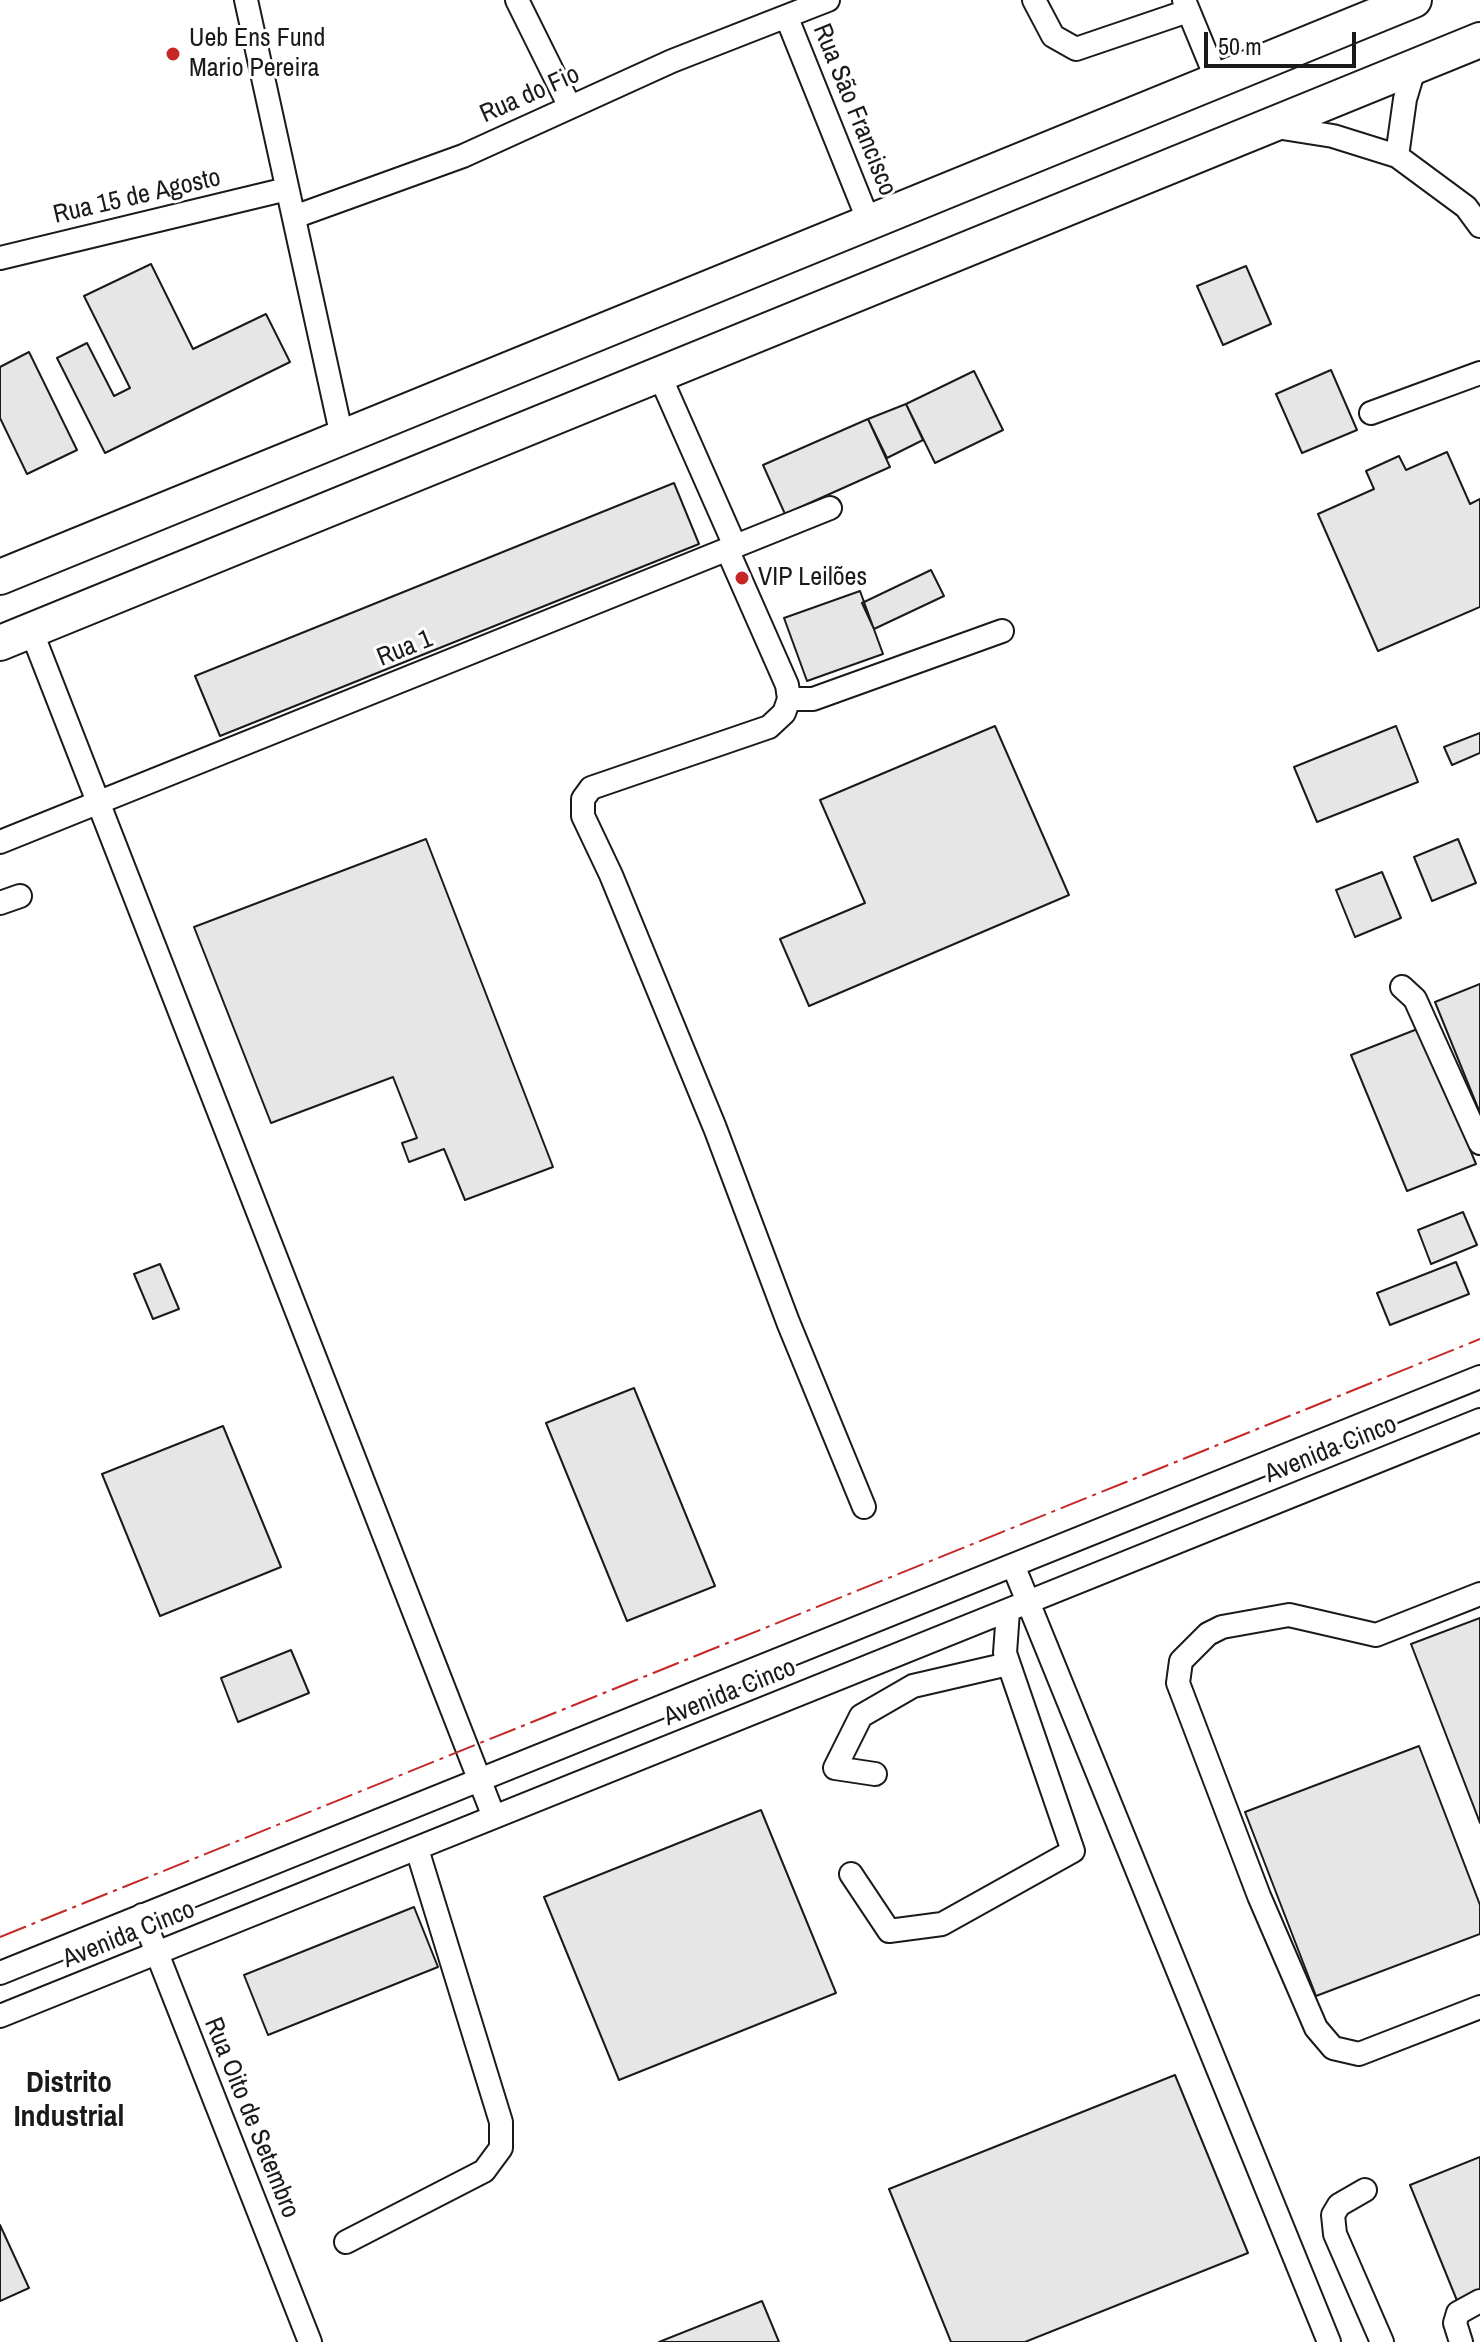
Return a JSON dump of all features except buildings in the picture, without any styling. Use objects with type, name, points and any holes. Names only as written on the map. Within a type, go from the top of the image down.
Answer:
[{"type":"highway","points":[[0,577],[1414,0]]},
{"type":"highway","points":[[16,636],[1480,40]]},
{"type":"street","points":[[246,0],[342,437]]},
{"type":"street","points":[[517,0],[570,107]]},
{"type":"street","name":"Rua do Fio","points":[[294,217],[463,156],[672,61],[828,0]]},
{"type":"street","points":[[1034,0],[1053,36],[1076,49],[1186,6],[1217,80]]},
{"type":"street","name":"Rua São Francisco","points":[[787,18],[869,222]]},
{"type":"street","points":[[1397,156],[1403,107],[1415,66]]},
{"type":"street","points":[[1267,126],[1320,133],[1397,156],[1466,207],[1480,226]]},
{"type":"street","name":"Rua 15 de Agosto","points":[[0,258],[287,189]]},
{"type":"street","points":[[1371,413],[1480,373]]},
{"type":"street","points":[[659,374],[787,685],[789,699],[782,718],[769,727],[591,788],[585,793],[582,806],[715,1128],[788,1322],[864,1507]]},
{"type":"street","name":"Rua 1","points":[[0,842],[830,508]]},
{"type":"street","points":[[789,699],[813,699],[1002,631]]},
{"type":"street","points":[[16,636],[98,803],[494,1817]]},
{"type":"street","points":[[1402,987],[1415,999],[1480,1143]]},
{"type":"street","name":"Avenida Cinco","points":[[0,1973],[1480,1377]]},
{"type":"street","name":"Avenida Cinco","points":[[0,2016],[1480,1420]]},
{"type":"street","points":[[1013,1565],[1018,1607],[1329,2342]]},
{"type":"street","points":[[1480,1594],[1376,1635],[1289,1615],[1222,1627],[1208,1634],[1181,1661],[1178,1683],[1259,1896],[1316,2028],[1333,2048],[1359,2054],[1480,2007]]},
{"type":"street","points":[[851,1874],[889,1931],[942,1924],[1073,1851],[1005,1653],[1018,1607]]},
{"type":"street","points":[[875,1774],[835,1768],[861,1716],[913,1686],[1008,1664]]},
{"type":"street","points":[[346,2242],[484,2171],[501,2148],[501,2122],[417,1849]]},
{"type":"street","name":"Rua Oito de Setembro","points":[[142,1915],[310,2342]]},
{"type":"street","points":[[1365,2190],[1339,2205],[1333,2215],[1335,2234],[1382,2342]]},
{"type":"street","points":[[1461,2342],[1455,2323],[1458,2313],[1480,2301]]},
{"type":"power","points":[[0,1937],[1480,1339]]},
{"type":"place","name":"Ueb Ens Fund Mario Pereira","points":[[173,54]]},
{"type":"place","name":"VIP Leilões","points":[[742,578]]},
{"type":"district","name":"Distrito Industrial","points":[[69,2101]]}]
